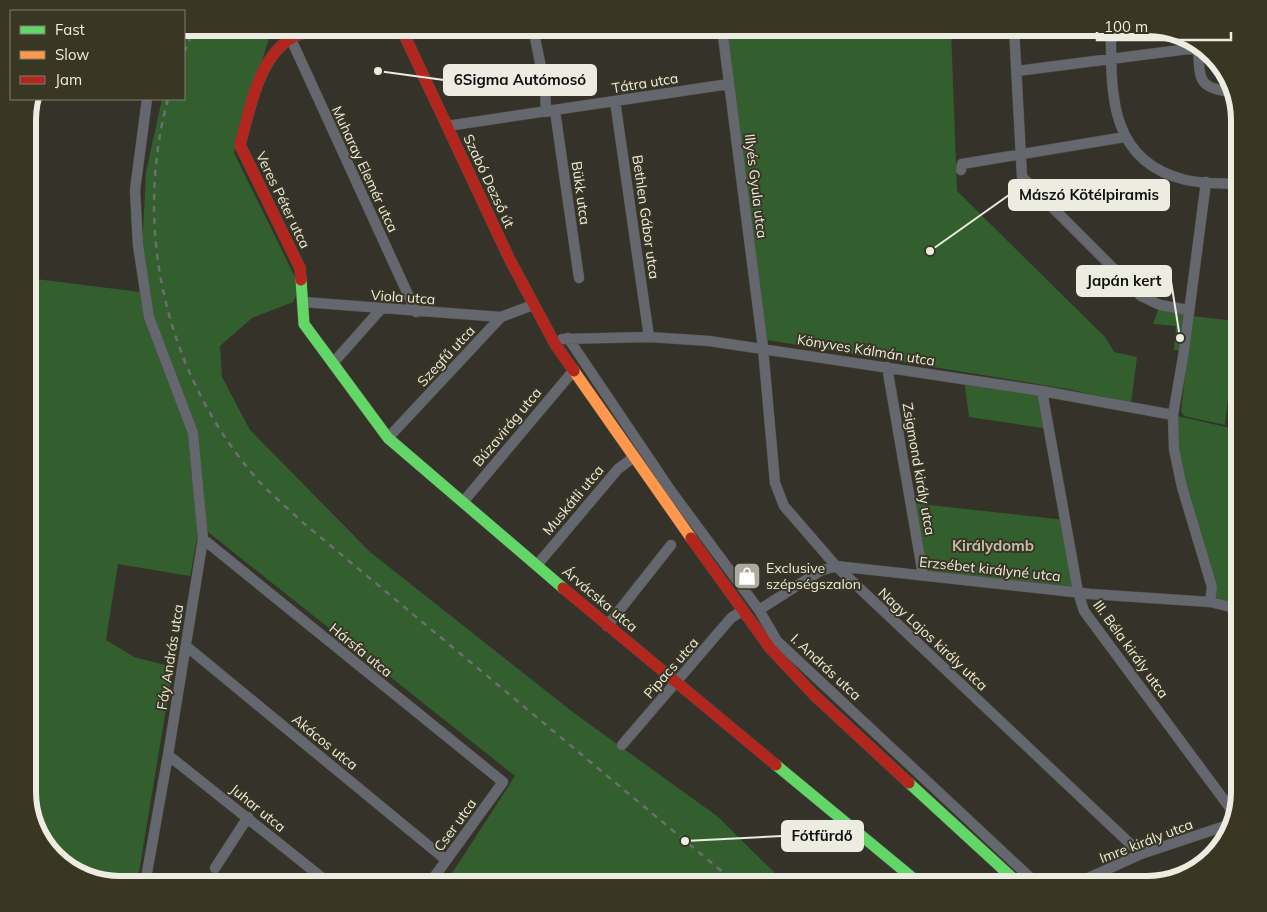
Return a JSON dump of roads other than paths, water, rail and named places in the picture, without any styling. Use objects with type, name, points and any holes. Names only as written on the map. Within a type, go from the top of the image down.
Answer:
[{"type":"street","name":"Szabó Dezső út","points":[[405,36],[510,260],[555,344]]},
{"type":"street","name":"Bükk utca","points":[[535,36],[550,111],[579,278]]},
{"type":"street","name":"Illyés Gyula utca","points":[[723,36],[763,348]]},
{"type":"street","points":[[1015,36],[1022,177],[1141,296],[1160,305],[1188,310]]},
{"type":"street","points":[[1111,36],[1112,93],[1125,137],[1139,158],[1158,171],[1186,180],[1231,183]]},
{"type":"street","name":"Veres Péter utca","points":[[290,37],[280,45],[267,64],[240,145],[300,268],[303,302]]},
{"type":"street","name":"Muharay Elemér utca","points":[[290,37],[416,312]]},
{"type":"street","points":[[1017,71],[1190,49]]},
{"type":"street","points":[[1201,56],[1200,78],[1205,86],[1214,90],[1225,91]]},
{"type":"street","name":"Tátra utca","points":[[447,126],[729,84]]},
{"type":"street","name":"Fáy András utca","points":[[145,876],[168,755],[202,539],[193,433],[149,317],[139,254],[135,190],[147,100]]},
{"type":"street","name":"Bethlen Gábor utca","points":[[615,101],[649,337]]},
{"type":"street","points":[[961,170],[962,164],[1125,137]]},
{"type":"street","points":[[1206,182],[1173,415],[1176,458],[1184,496],[1212,587],[1210,602]]},
{"type":"street","name":"Viola utca","points":[[303,302],[501,317]]},
{"type":"street","name":"Árvácska utca","points":[[303,302],[304,324],[388,438],[607,626],[910,876]]},
{"type":"street","name":"Szegfű utca","points":[[388,438],[501,317],[533,304]]},
{"type":"street","points":[[333,363],[381,309]]},
{"type":"street","name":"Könyves Kálmán utca","points":[[555,344],[568,338],[649,337],[763,348],[1042,391],[1173,415]]},
{"type":"street","name":"I. András utca","points":[[568,338],[671,491],[759,610],[777,641],[1028,876]]},
{"type":"street","name":"I. András utca","points":[[555,344],[770,648],[814,695],[1010,876]]},
{"type":"street","name":"Nagy Lajos király utca","points":[[763,348],[776,483],[784,506],[836,566],[1141,854]]},
{"type":"street","name":"Zsigmond király utca","points":[[887,367],[923,575]]},
{"type":"street","name":"Búzavirág utca","points":[[462,502],[574,370]]},
{"type":"street","name":"III. Béla király utca","points":[[1042,391],[1078,592],[1084,611],[1229,807]]},
{"type":"street","name":"Muskátli utca","points":[[537,564],[618,469],[634,457]]},
{"type":"street","name":"Hársfa utca","points":[[202,539],[503,782]]},
{"type":"street","points":[[607,626],[670,545]]},
{"type":"street","name":"Erzsébet királyné utca","points":[[759,610],[820,571],[836,566],[1078,592],[1210,602],[1231,607]]},
{"type":"street","name":"Pipacs utca","points":[[622,745],[731,618],[742,611]]},
{"type":"street","name":"Akácos utca","points":[[186,646],[446,860]]},
{"type":"street","name":"Juhar utca","points":[[168,755],[248,817],[316,876]]},
{"type":"street","name":"Cser utca","points":[[435,876],[503,782]]},
{"type":"street","points":[[215,868],[248,817]]},
{"type":"street","name":"Imre király utca","points":[[1092,876],[1141,854],[1223,827]]},
{"type":"railway","points":[[185,50],[191,36]]},
{"type":"railway","points":[[168,100],[158,149],[154,200],[157,250],[165,300],[180,348],[200,395],[226,439],[267,490],[301,521],[727,876]]},
{"type":"place","name":"6Sigma Autómosó","points":[[378,71]]},
{"type":"place","name":"Mászó Kötélpiramis","points":[[930,251]]},
{"type":"place","name":"Japán kert","points":[[1180,338]]},
{"type":"place","name":"Exclusive szépségszalon","points":[[747,576]]},
{"type":"place","name":"Fótfürdő","points":[[685,841]]},
{"type":"district","name":"Királydomb","points":[[993,545]]}]
